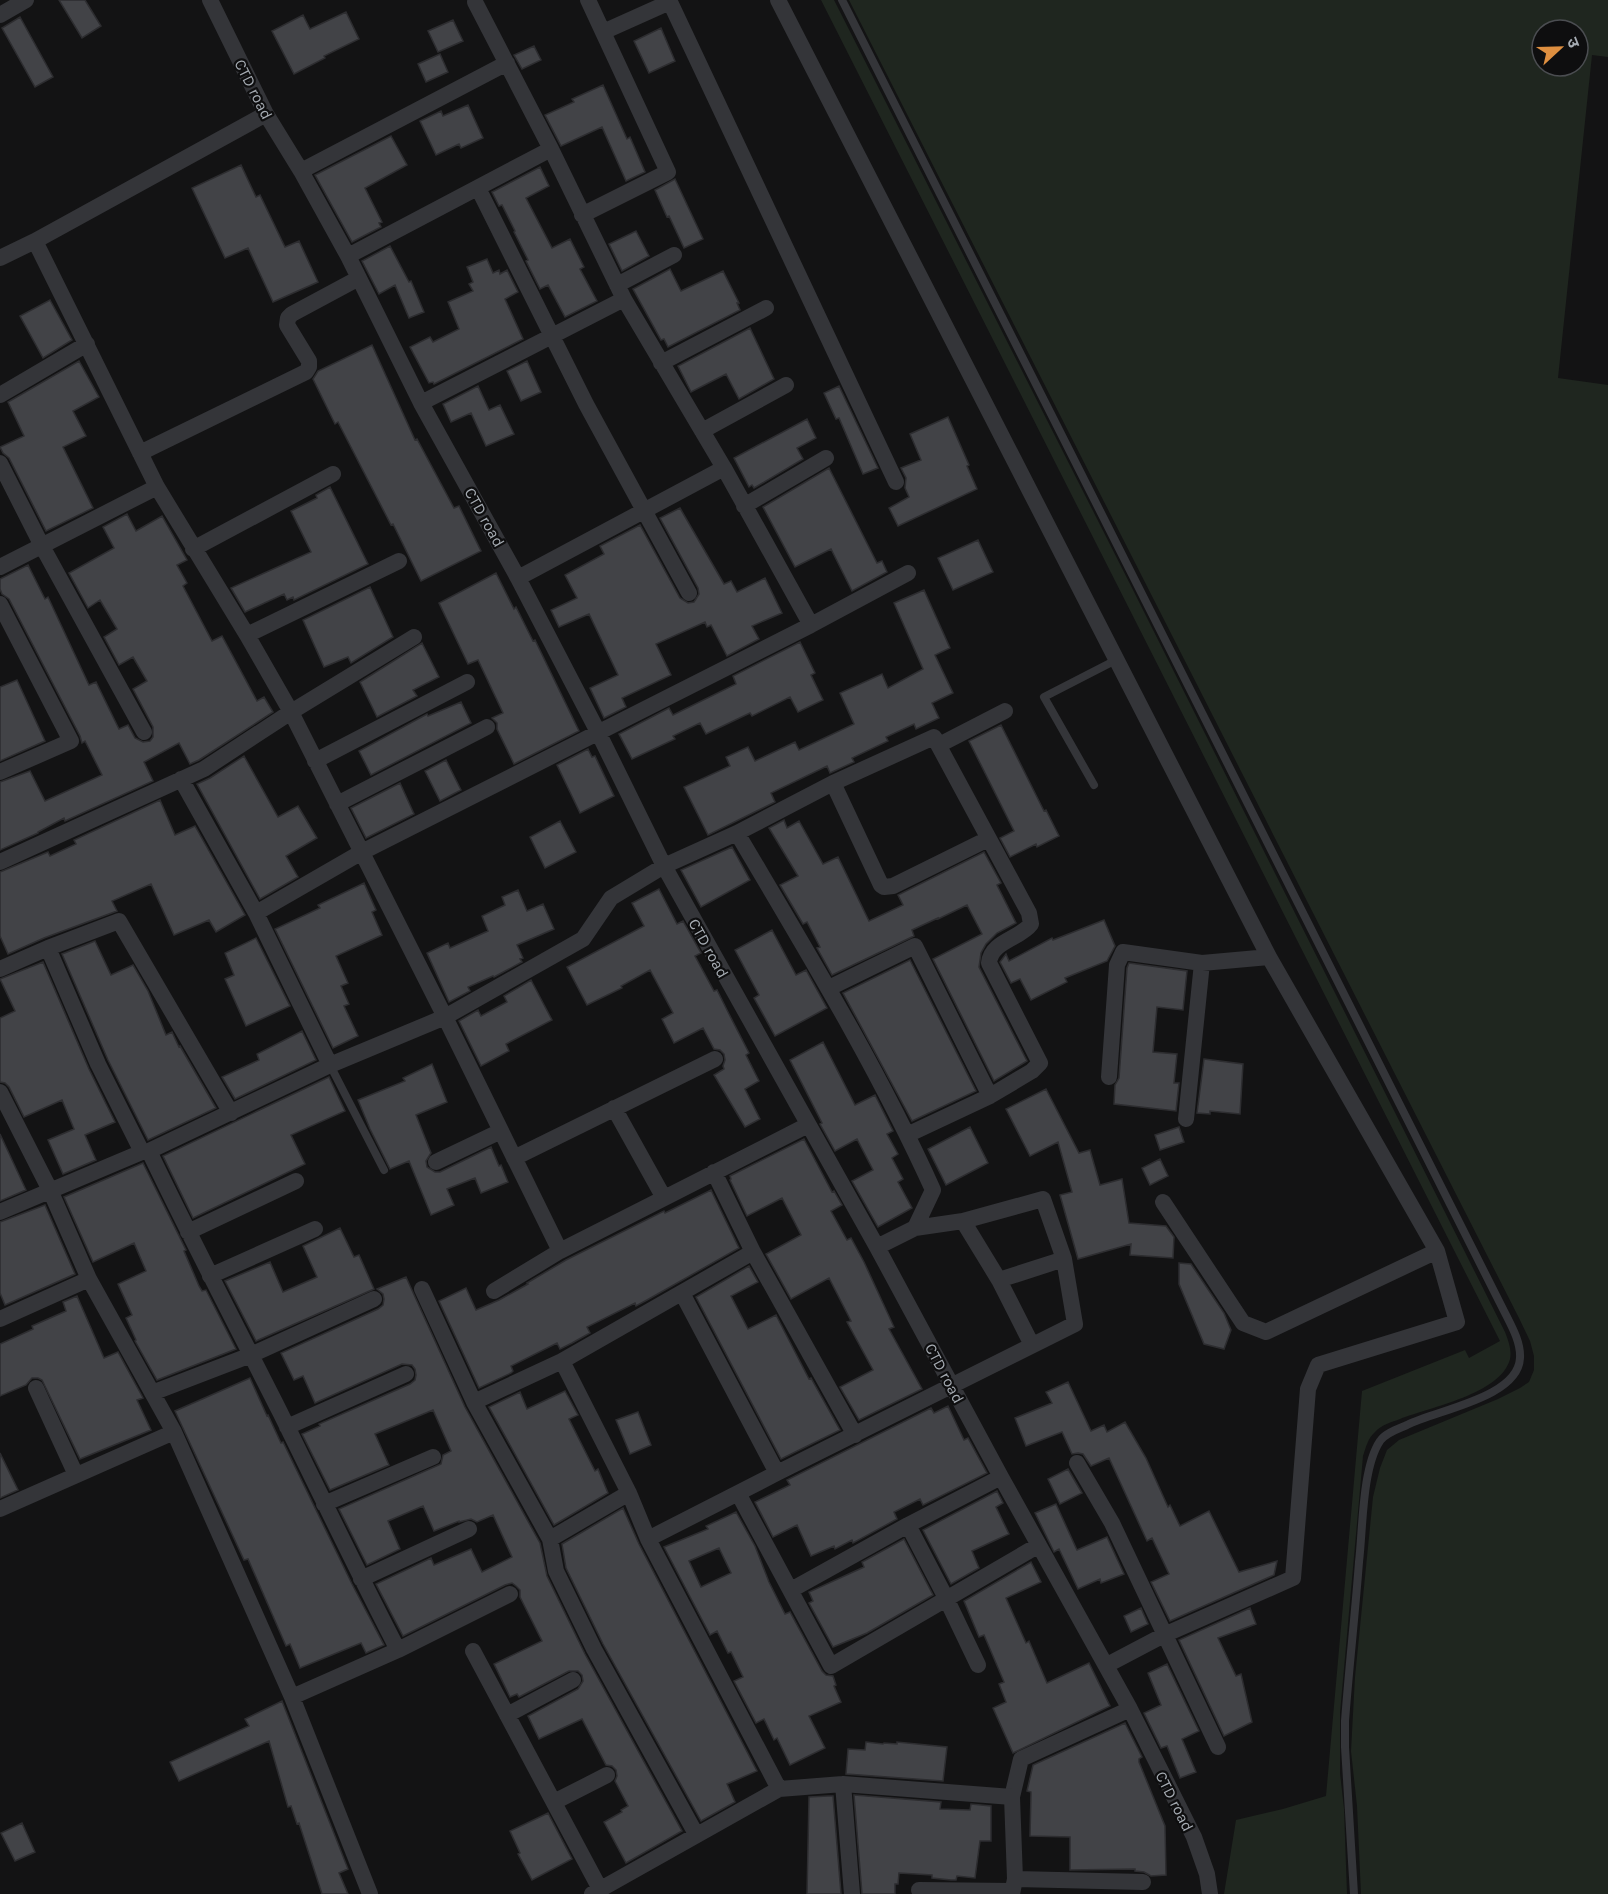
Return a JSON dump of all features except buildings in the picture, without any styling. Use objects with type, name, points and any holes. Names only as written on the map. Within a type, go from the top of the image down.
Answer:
[{"type":"street","points":[[0,15],[26,0]]},
{"type":"street","name":"CTD road","points":[[210,0],[266,114],[301,171],[348,256],[421,403],[518,578],[664,866],[1107,1665],[1194,1837],[1207,1874],[1210,1894]]},
{"type":"street","points":[[582,215],[668,172],[588,0]]},
{"type":"street","points":[[778,0],[1269,957],[1437,1251],[1457,1322],[1318,1365],[1308,1389],[1293,1578],[1164,1635],[1107,1665]]},
{"type":"street","points":[[475,2],[620,292],[724,468],[811,625]]},
{"type":"street","points":[[603,32],[670,2],[896,482]]},
{"type":"street","points":[[301,171],[507,63]]},
{"type":"street","points":[[0,258],[266,114]]},
{"type":"street","points":[[348,256],[550,149]]},
{"type":"street","points":[[478,188],[586,404],[689,592]]},
{"type":"street","points":[[34,241],[157,488],[291,712],[446,1017],[560,1251]]},
{"type":"street","points":[[421,403],[553,335],[674,255]]},
{"type":"street","points":[[140,453],[306,372],[309,361],[287,325],[288,318],[291,314],[358,278]]},
{"type":"street","points":[[661,363],[766,308]]},
{"type":"street","points":[[0,395],[87,345]]},
{"type":"street","points":[[702,431],[786,385]]},
{"type":"street","points":[[744,506],[826,458]]},
{"type":"street","points":[[0,463],[42,546],[144,732]]},
{"type":"street","points":[[518,578],[724,468]]},
{"type":"street","points":[[193,549],[333,474]]},
{"type":"street","points":[[0,567],[157,488]]},
{"type":"street","points":[[247,635],[399,561]]},
{"type":"street","points":[[256,913],[362,852],[811,625],[908,573]]},
{"type":"street","points":[[0,604],[70,741],[0,772]]},
{"type":"street","points":[[0,860],[204,769],[291,712],[414,638]]},
{"type":"street","points":[[315,761],[467,682]]},
{"type":"street","points":[[939,745],[1005,711]]},
{"type":"street","points":[[337,804],[487,727]]},
{"type":"street","points":[[0,1212],[146,1152],[330,1065],[446,1017],[583,939],[611,898],[664,866],[737,833],[833,783],[934,737],[1029,913],[1031,924],[1026,931],[1004,942],[993,952],[989,963],[1040,1063],[1032,1071],[990,1096],[907,1135]]},
{"type":"street","points":[[181,779],[256,913],[330,1065]]},
{"type":"street","points":[[833,783],[881,885],[884,887],[892,886],[988,839]]},
{"type":"street","points":[[737,833],[829,988],[907,1135],[933,1190],[915,1228]]},
{"type":"street","points":[[0,969],[119,921],[231,1113]]},
{"type":"street","points":[[829,988],[915,946],[990,1096]]},
{"type":"street","points":[[48,948],[98,1064],[251,1355],[398,1650]]},
{"type":"street","points":[[1109,1077],[1117,965],[1123,952],[1202,963],[1269,957]]},
{"type":"street","points":[[1186,1119],[1202,963]]},
{"type":"street","points":[[514,1158],[715,1059]]},
{"type":"street","points":[[1,1098],[50,1190],[89,1279],[174,1432],[292,1697],[370,1894]]},
{"type":"street","points":[[614,1108],[664,1198]]},
{"type":"street","points":[[494,1291],[560,1251],[808,1125]]},
{"type":"street","points":[[436,1162],[501,1131]]},
{"type":"street","points":[[714,1172],[753,1252],[855,1435]]},
{"type":"street","points":[[188,1233],[296,1181]]},
{"type":"street","points":[[648,1539],[1075,1324],[1064,1259],[1043,1199],[963,1221],[915,1228],[877,1247]]},
{"type":"street","points":[[1163,1202],[1243,1323],[1266,1332],[1437,1251]]},
{"type":"street","points":[[963,1221],[999,1280],[1032,1345]]},
{"type":"street","points":[[210,1276],[315,1229]]},
{"type":"street","points":[[474,1402],[562,1361],[753,1252]]},
{"type":"street","points":[[999,1280],[1064,1259]]},
{"type":"street","points":[[0,1319],[89,1279]]},
{"type":"street","points":[[422,1289],[474,1402],[550,1539],[556,1571],[594,1649],[696,1834]]},
{"type":"street","points":[[682,1293],[777,1473]]},
{"type":"street","points":[[152,1393],[251,1355],[374,1299]]},
{"type":"street","points":[[562,1361],[629,1493],[648,1539],[779,1789]]},
{"type":"street","points":[[287,1427],[406,1374]]},
{"type":"street","points":[[36,1388],[76,1475]]},
{"type":"street","points":[[0,1509],[174,1432]]},
{"type":"street","points":[[324,1504],[433,1457]]},
{"type":"street","points":[[1077,1463],[1112,1523],[1218,1747]]},
{"type":"street","points":[[791,1590],[1001,1477]]},
{"type":"street","points":[[550,1539],[629,1493]]},
{"type":"street","points":[[738,1493],[831,1666],[1039,1545]]},
{"type":"street","points":[[908,1525],[978,1665]]},
{"type":"street","points":[[361,1579],[469,1528]]},
{"type":"street","points":[[292,1697],[398,1650],[510,1594]]},
{"type":"street","points":[[473,1651],[554,1802],[596,1892],[779,1789],[843,1784],[1012,1797]]},
{"type":"street","points":[[507,1715],[573,1680]]},
{"type":"street","points":[[1013,1888],[1012,1797],[1022,1759],[1130,1709]]},
{"type":"street","points":[[554,1802],[607,1775]]},
{"type":"street","points":[[843,1784],[852,1894]]},
{"type":"street","points":[[919,1890],[1143,1882]]},
{"type":"lane","points":[[842,0],[1504,1311],[1519,1347],[1520,1360],[1516,1372],[1502,1387],[1396,1430],[1382,1438],[1372,1455],[1366,1487],[1345,1721],[1354,1894]]},
{"type":"lane","points":[[1094,785],[1044,697],[1116,660]]},
{"type":"lane","points":[[330,1065],[384,1170]]},
{"type":"shaded area","points":[[821,0],[834,0],[1129,582],[1508,1342],[1510,1359],[1504,1371],[1493,1381],[1463,1398],[1383,1426],[1371,1437],[1363,1456],[1340,1713],[1340,1773],[1344,1809],[1347,1894],[1224,1894],[1236,1820],[1326,1796],[1362,1391],[1465,1350],[1469,1358],[1500,1341]]},
{"type":"shaded area","points":[[849,0],[1608,0],[1608,57],[1592,55],[1590,74],[1590,18],[1530,18],[1530,78],[1590,78],[1558,378],[1608,385],[1608,1894],[1361,1894],[1357,1806],[1351,1751],[1355,1677],[1373,1497],[1380,1468],[1387,1450],[1399,1440],[1498,1399],[1529,1382],[1534,1370],[1534,1356],[1530,1341]]}]
